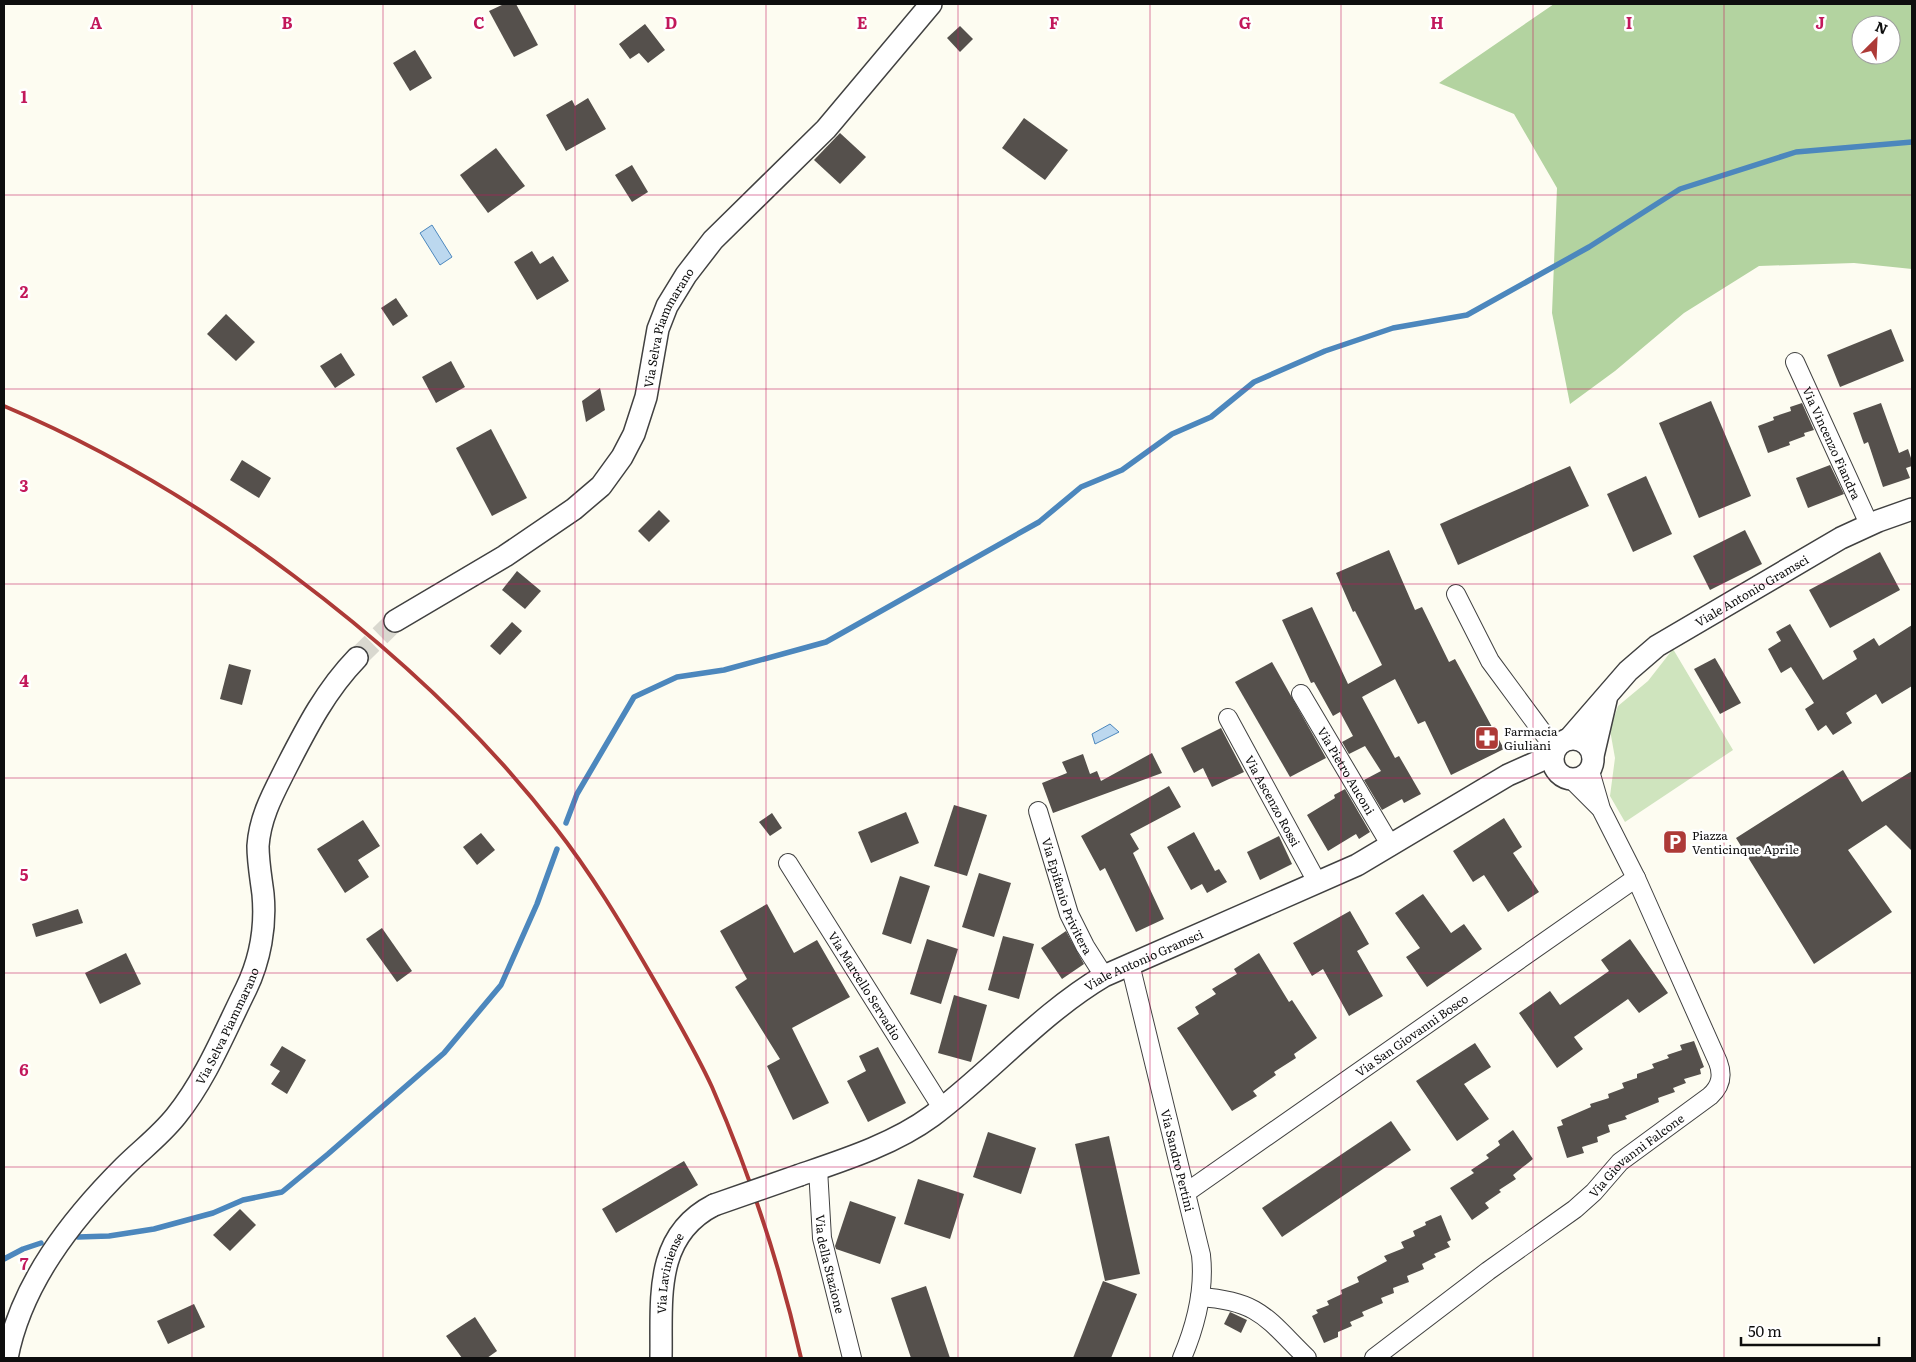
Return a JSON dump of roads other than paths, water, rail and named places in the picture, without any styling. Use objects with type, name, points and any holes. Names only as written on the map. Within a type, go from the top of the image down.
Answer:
[{"type":"street","name":"Via Selva Piammarano","points":[[395,621],[505,556],[574,509],[601,486],[622,457],[634,434],[646,397],[652,351],[660,320],[686,275],[717,236],[826,129],[931,4]]},
{"type":"street","name":"Via Vincenzo Fiandra","points":[[1795,362],[1870,524]]},
{"type":"street","name":"Viale Antonio Gramsci","points":[[809,1172],[901,1134],[942,1108],[1068,1000],[1104,976],[1357,865],[1508,775],[1569,758],[1606,698],[1628,671],[1657,646],[1830,544],[1870,524],[1912,509]]},
{"type":"street","points":[[1456,594],[1490,661],[1526,711],[1569,758],[1601,809],[1636,878]]},
{"type":"street","name":"Via Selva Piammarano","points":[[7,1358],[18,1318],[47,1261],[98,1194],[163,1131],[180,1111],[198,1082],[247,987],[256,960],[262,930],[263,896],[258,851],[262,818],[317,709],[335,683],[357,658]]},
{"type":"street","name":"Via Pietro Auconi","points":[[1301,694],[1391,846]]},
{"type":"street","name":"Viale Antonio Gramsci","points":[[1569,758],[1606,698]]},
{"type":"street","name":"Via Ascenzo Rossi","points":[[1228,718],[1317,882]]},
{"type":"street","name":"Via Epifanio Privitera","points":[[1038,811],[1069,914],[1081,940],[1104,976]]},
{"type":"street","name":"Via Marcello Servadio","points":[[788,863],[942,1108]]},
{"type":"street","name":"Via San Giovanni Bosco","points":[[1187,1192],[1636,878]]},
{"type":"street","name":"Via Giovanni Falcone","points":[[1374,1358],[1488,1271],[1575,1209],[1588,1198],[1620,1162],[1716,1090],[1721,1080],[1718,1062],[1636,878]]},
{"type":"street","name":"Via Sandro Pertini","points":[[1130,964],[1187,1192],[1201,1256],[1200,1297],[1195,1323],[1182,1358]]},
{"type":"street","name":"Via Laviniense","points":[[661,1358],[663,1290],[667,1260],[677,1237],[687,1223],[714,1205],[809,1172]]},
{"type":"street","name":"Via della Stazione","points":[[809,1172],[822,1238],[852,1358]]},
{"type":"street","points":[[1200,1297],[1233,1300],[1251,1307],[1264,1315],[1307,1358]]},
{"type":"water","points":[[432,225],[452,257],[440,265],[420,233]]},
{"type":"water","points":[[1110,724],[1119,732],[1095,744],[1092,734]]},
{"type":"waterway","points":[[566,823],[577,794],[634,697],[677,677],[724,670],[826,642],[1039,522],[1081,487],[1122,470],[1172,434],[1211,417],[1254,382],[1325,351],[1393,328],[1467,315],[1589,247],[1680,189],[1796,152],[1912,142]]},
{"type":"waterway","points":[[78,1237],[109,1236],[154,1229],[213,1213],[243,1200],[282,1192],[444,1053],[501,985],[537,904],[557,849]]},
{"type":"waterway","points":[[4,1259],[23,1249],[41,1243]]},
{"type":"tunnel","points":[[357,658],[395,621]]},
{"type":"railway","points":[[4,406],[81,442],[154,482],[225,527],[294,576],[365,632],[433,692],[496,757],[526,792],[568,844],[605,898],[666,1001],[705,1072],[739,1153],[763,1221],[784,1289],[801,1358]]},
{"type":"place","name":"Farmacia Giuliani","points":[[1487,738]]},
{"type":"place","name":"Piazza Venticinque Aprile","points":[[1675,842]]}]
